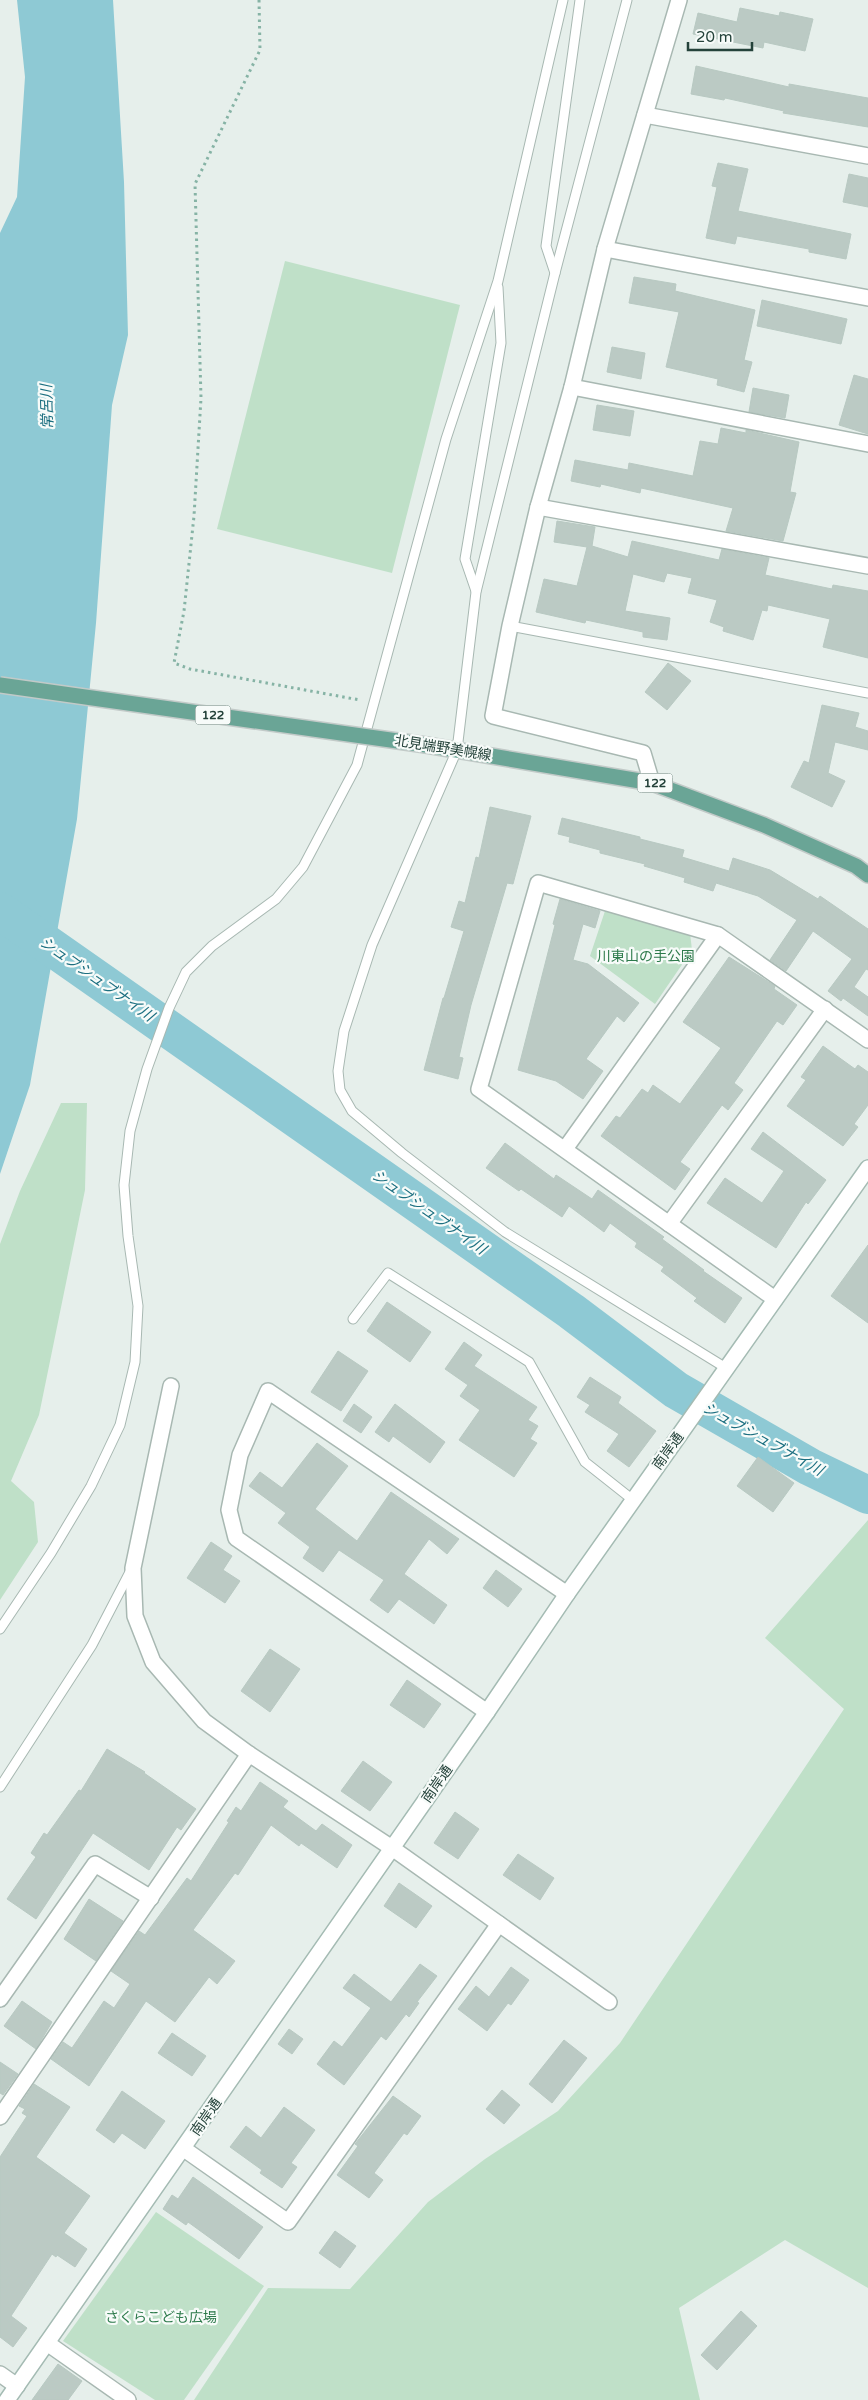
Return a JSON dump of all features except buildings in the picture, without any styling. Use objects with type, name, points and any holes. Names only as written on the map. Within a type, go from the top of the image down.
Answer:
[{"type":"main road","name":"北見端野美幌線","points":[[0,685],[426,745],[652,783],[764,825],[856,866],[868,875]]},
{"type":"street","points":[[652,783],[643,753],[493,716],[510,626],[538,507],[572,387],[606,249],[679,0]]},
{"type":"street","points":[[645,115],[868,156]]},
{"type":"street","points":[[606,249],[868,298]]},
{"type":"street","points":[[572,387],[868,444]]},
{"type":"street","points":[[538,507],[868,566]]},
{"type":"street","points":[[775,1299],[479,1088],[538,883],[718,935],[868,1040]]},
{"type":"street","points":[[564,1149],[718,935]]},
{"type":"street","points":[[669,1224],[825,1009]]},
{"type":"street","name":"南岸通","points":[[7,2400],[184,2149],[487,1712],[566,1594],[868,1168]]},
{"type":"street","points":[[171,1386],[133,1568],[135,1616],[153,1662],[204,1721],[249,1754],[392,1848],[609,2002]]},
{"type":"street","points":[[487,1712],[236,1538],[228,1510],[238,1464],[268,1391],[566,1594]]},
{"type":"street","points":[[0,2117],[249,1754]]},
{"type":"street","points":[[0,1999],[95,1864],[151,1898]]},
{"type":"street","points":[[184,2149],[288,2222],[499,1924]]},
{"type":"street","points":[[47,2343],[128,2400]]},
{"type":"street","points":[[0,2374],[17,2386]]},
{"type":"lane","points":[[0,1630],[51,1553],[91,1486],[120,1425],[135,1362],[138,1306],[128,1236],[124,1185],[130,1131],[147,1069],[169,1008],[186,972],[212,946],[276,899],[304,867],[357,765],[446,439],[498,281],[563,0]]},
{"type":"lane","points":[[555,273],[546,246],[580,0]]},
{"type":"lane","points":[[627,0],[555,273],[476,592],[457,750],[372,945],[344,1031],[338,1071],[340,1090],[352,1111],[395,1147],[505,1232],[726,1368]]},
{"type":"lane","points":[[476,592],[465,559],[501,343],[498,281]]},
{"type":"lane","points":[[510,626],[868,693]]},
{"type":"lane","points":[[353,1319],[388,1274],[529,1362],[585,1462],[633,1500]]},
{"type":"lane","points":[[0,1787],[92,1645],[133,1568]]},
{"type":"path","points":[[259,0],[260,50],[195,184],[201,398],[194,516],[184,611],[174,662],[190,669],[373,702]]},
{"type":"green space","points":[[285,261],[460,305],[392,573],[217,529]]},
{"type":"green space","name":"川東山の手公園","points":[[605,911],[690,933],[692,950],[655,1004],[590,956]]},
{"type":"green space","points":[[61,1103],[87,1103],[85,1190],[39,1415],[11,1481],[34,1502],[38,1542],[0,1600],[0,1244],[20,1191]]},
{"type":"green space","points":[[868,1520],[868,2288],[785,2240],[679,2308],[700,2400],[194,2400],[268,2288],[350,2289],[428,2202],[485,2159],[558,2111],[620,2043],[844,1709],[765,1638]]},
{"type":"green space","name":"さくらこども広場","points":[[156,2212],[264,2286],[184,2400],[155,2400],[63,2341]]},
{"type":"water","name":"常呂川","points":[[17,0],[113,0],[124,182],[128,335],[112,405],[96,623],[77,819],[30,1085],[0,1174],[0,233],[17,197],[25,77]]},
{"type":"waterway","name":"シュブシュブナイ川","points":[[0,911],[571,1311],[676,1390],[810,1467],[868,1495]]}]
